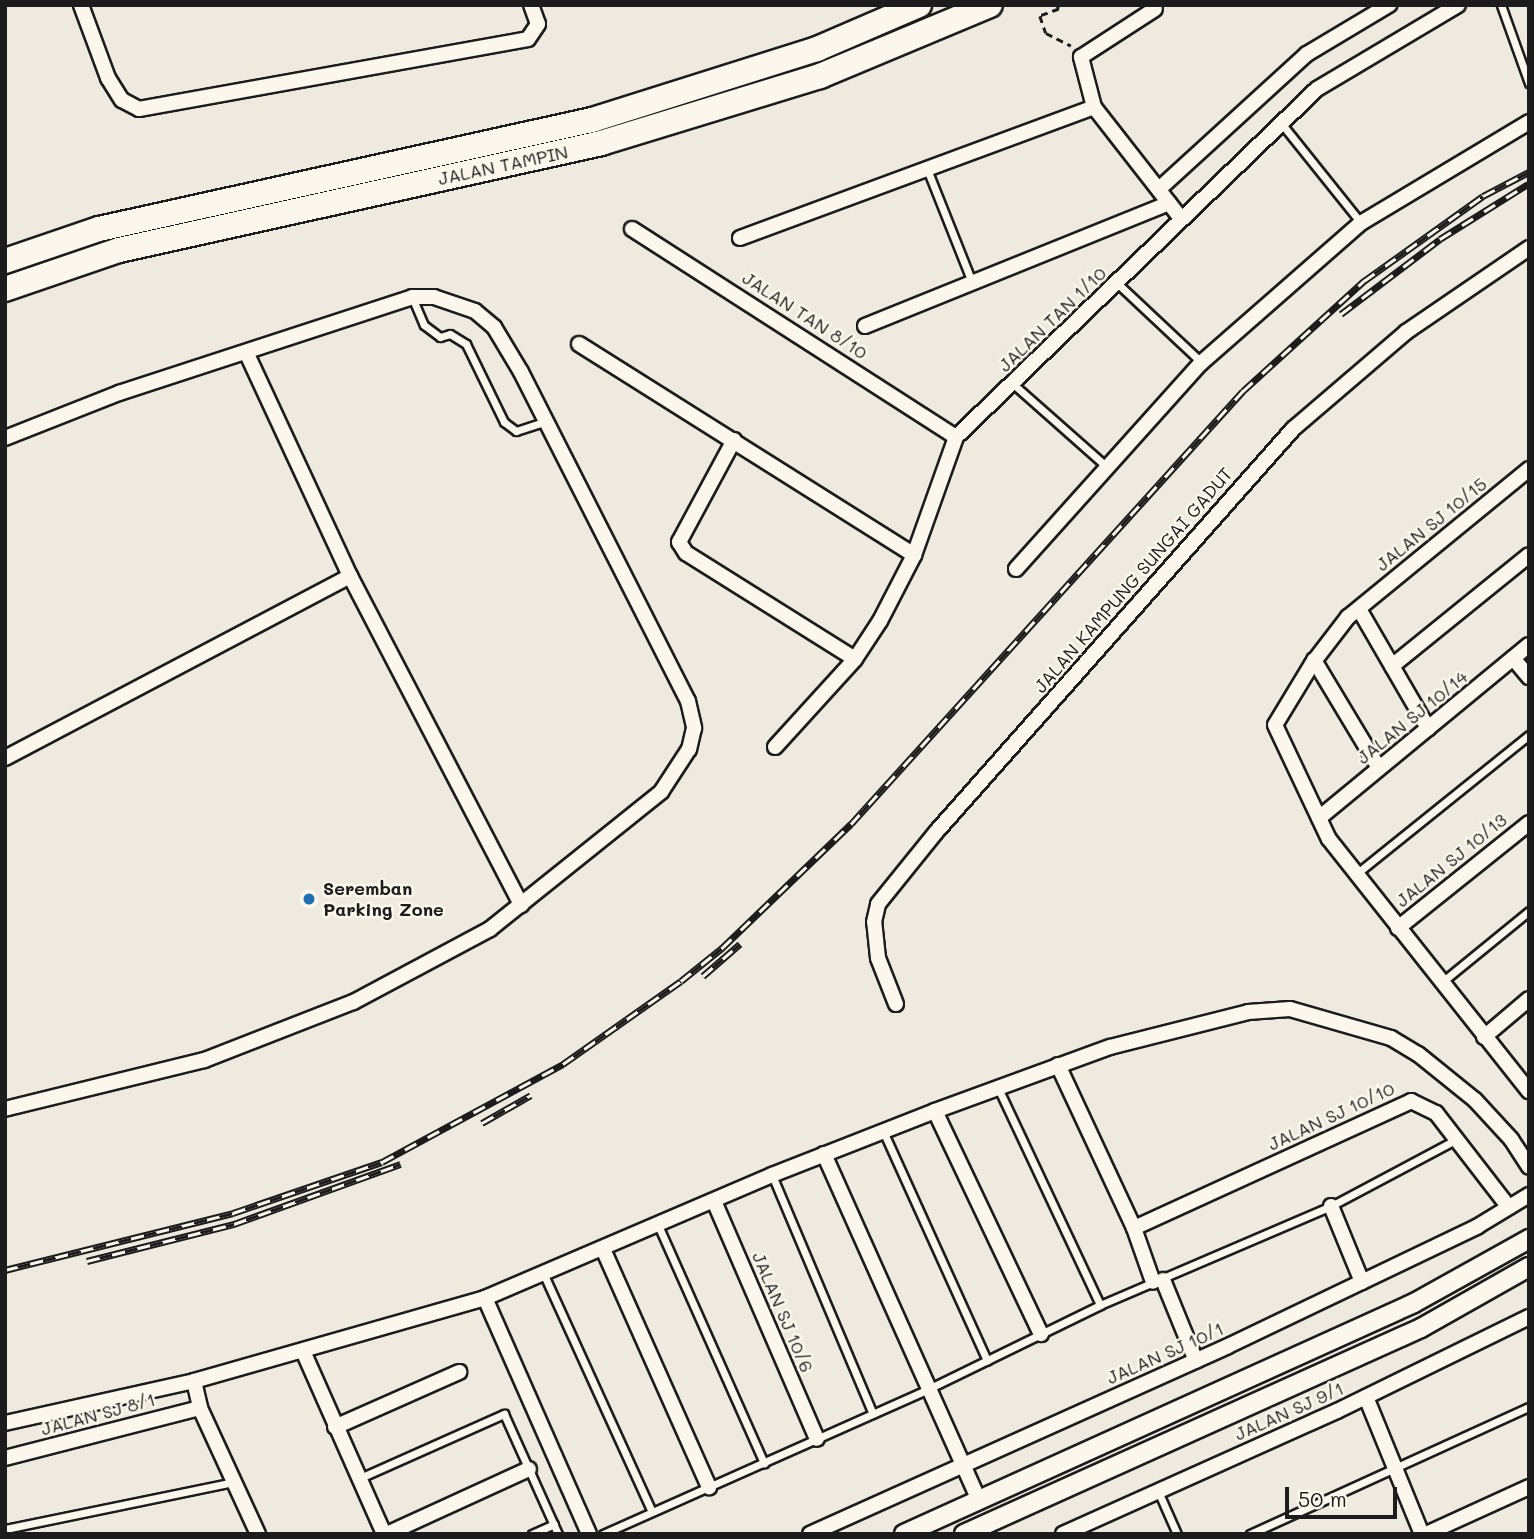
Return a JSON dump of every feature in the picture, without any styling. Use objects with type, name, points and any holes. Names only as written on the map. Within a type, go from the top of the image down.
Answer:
[{"type":"highway","name":"JALAN TAMPIN","points":[[5,261],[99,229],[592,120],[817,49],[919,5]]},
{"type":"highway","name":"JALAN TAMPIN","points":[[5,289],[119,250],[601,143],[820,76],[990,5]]},
{"type":"street","points":[[81,5],[108,78],[122,100],[139,109],[528,39],[538,24],[531,5]]},
{"type":"street","points":[[1159,189],[1307,54],[1389,5]]},
{"type":"street","name":"JALAN TAN 1/10","points":[[775,747],[855,659],[914,555],[956,437],[1117,284],[1180,217],[1317,89],[1458,5]]},
{"type":"street","points":[[1155,9],[1081,57],[1094,107],[1180,217]]},
{"type":"street","points":[[740,238],[1094,107]]},
{"type":"street","points":[[1016,569],[1201,363],[1361,223],[1529,122]]},
{"type":"street","points":[[865,326],[1170,203]]},
{"type":"street","name":"JALAN TAN 8/10","points":[[632,229],[956,437]]},
{"type":"street","name":"JALAN KAMPUNG SUNGAI GADUT","points":[[896,1004],[878,958],[874,922],[878,904],[937,831],[1293,429],[1406,332],[1529,248]]},
{"type":"street","points":[[5,438],[119,393],[247,354],[412,297],[449,301],[475,312],[494,327],[546,421],[688,701],[694,728],[689,749],[661,792],[489,929],[354,1002],[204,1060],[5,1109]]},
{"type":"street","points":[[579,344],[914,555]]},
{"type":"street","points":[[247,354],[350,576],[521,905]]},
{"type":"street","points":[[734,440],[679,542],[686,553],[855,659]]},
{"type":"street","name":"JALAN SJ 10/15","points":[[1319,818],[1275,725],[1314,660],[1359,609],[1529,469]]},
{"type":"street","points":[[1392,666],[1529,555]]},
{"type":"street","points":[[5,758],[350,576]]},
{"type":"street","points":[[1359,609],[1428,728]]},
{"type":"street","name":"JALAN SJ 10/14","points":[[1319,818],[1529,645]]},
{"type":"street","points":[[1513,658],[1529,677]]},
{"type":"street","points":[[1314,660],[1379,768]]},
{"type":"street","points":[[1319,818],[1356,874],[1483,1037],[1529,1091]]},
{"type":"street","name":"JALAN SJ 10/13","points":[[1398,928],[1529,823]]},
{"type":"street","points":[[1483,1037],[1529,999]]},
{"type":"street","points":[[5,1423],[194,1381],[485,1298],[544,1275],[772,1175],[1058,1065],[1248,1013],[1290,1010],[1328,1017],[1391,1038],[1448,1076],[1511,1139],[1529,1167]]},
{"type":"street","points":[[1058,1065],[1196,1361]]},
{"type":"street","name":"JALAN SJ 10/10","points":[[1134,1228],[1411,1101],[1436,1113],[1508,1206]]},
{"type":"street","points":[[935,1111],[1041,1334]]},
{"type":"street","points":[[824,1154],[979,1500]]},
{"type":"street","name":"JALAN SJ 10/1","points":[[810,1534],[1196,1361],[1478,1226],[1529,1195]]},
{"type":"street","name":"JALAN SJ 10/6","points":[[714,1201],[817,1439]]},
{"type":"street","points":[[1331,1206],[1362,1282]]},
{"type":"street","points":[[904,1534],[1414,1303],[1529,1239]]},
{"type":"street","points":[[603,1249],[709,1487]]},
{"type":"street","points":[[964,1534],[1421,1328],[1529,1267]]},
{"type":"street","points":[[485,1298],[589,1534]]},
{"type":"street","name":"JALAN SJ 9/1","points":[[1063,1534],[1366,1397],[1529,1317]]},
{"type":"street","points":[[303,1351],[335,1427],[390,1533],[529,1469]]},
{"type":"street","points":[[335,1427],[459,1372]]},
{"type":"street","points":[[194,1381],[200,1408],[258,1534]]},
{"type":"street","points":[[1366,1397],[1424,1534],[1529,1487]]},
{"type":"street","name":"JALAN SJ 8/1","points":[[5,1458],[200,1408]]},
{"type":"lane","points":[[1501,5],[1529,83]]},
{"type":"lane","points":[[1280,122],[1361,223]]},
{"type":"lane","points":[[927,169],[972,283]]},
{"type":"lane","points":[[1117,284],[1201,363]]},
{"type":"lane","points":[[412,297],[425,325],[440,337],[450,334],[466,344],[504,422],[516,430],[546,421]]},
{"type":"lane","points":[[1012,383],[1107,468]]},
{"type":"lane","points":[[1356,874],[1529,735]]},
{"type":"lane","points":[[1441,982],[1529,911]]},
{"type":"lane","points":[[998,1088],[1100,1305]]},
{"type":"lane","points":[[883,1131],[987,1360]]},
{"type":"lane","points":[[603,1534],[873,1414],[1100,1305],[1331,1206],[1458,1139]]},
{"type":"lane","points":[[772,1175],[873,1414]]},
{"type":"lane","points":[[658,1225],[764,1463]]},
{"type":"lane","points":[[544,1275],[652,1512]]},
{"type":"lane","points":[[1250,1534],[1529,1407]]},
{"type":"lane","points":[[360,1478],[504,1414],[558,1534]]},
{"type":"lane","points":[[5,1529],[233,1482]]},
{"type":"lane","points":[[1158,1491],[1177,1534]]},
{"type":"lane","points":[[532,1534],[554,1524]]},
{"type":"path","points":[[1058,7],[1040,16],[1046,33],[1087,53]]},
{"type":"railway","points":[[5,1270],[233,1213],[382,1162],[563,1064],[681,981],[722,948],[851,824],[1243,391],[1364,281],[1483,196],[1529,172]]},
{"type":"railway","points":[[1341,314],[1440,239],[1528,184]]},
{"type":"railway","points":[[703,976],[740,944]]},
{"type":"railway","points":[[482,1123],[531,1095]]},
{"type":"railway","points":[[87,1261],[234,1224],[401,1164]]},
{"type":"place","name":"Seremban Parking Zone","points":[[309,899]]}]
